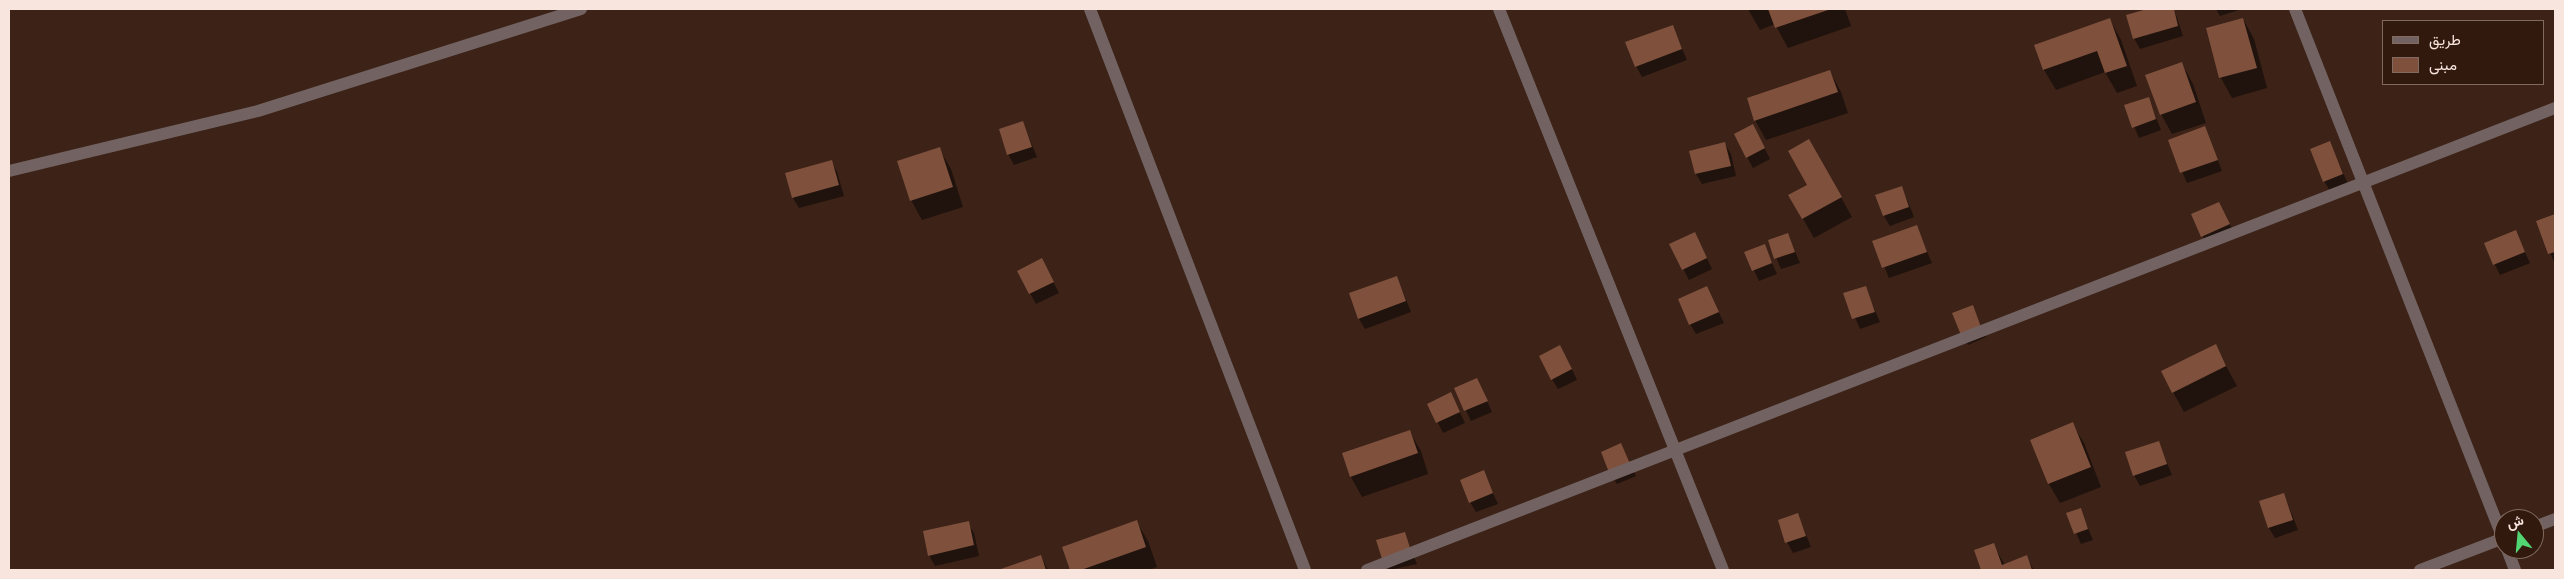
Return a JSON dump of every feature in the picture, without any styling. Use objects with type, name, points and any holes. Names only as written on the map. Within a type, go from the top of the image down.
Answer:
[{"type":"street","points":[[9,171],[258,111],[581,9]]},
{"type":"street","points":[[1090,9],[1306,570]]},
{"type":"street","points":[[1499,9],[1723,570]]},
{"type":"street","points":[[2296,9],[2494,514]]},
{"type":"street","points":[[1367,570],[2555,108]]},
{"type":"street","points":[[2420,570],[2494,546]]},
{"type":"building","points":[[1768,9],[1831,9],[1775,28]]},
{"type":"building","points":[[2147,9],[2174,9],[2178,26],[2133,39],[2126,15]]},
{"type":"building","points":[[2110,18],[2127,66],[2105,73],[2097,51],[2043,70],[2034,45]]},
{"type":"building","points":[[2243,18],[2257,68],[2219,78],[2206,28]]},
{"type":"building","points":[[1673,25],[1682,49],[1635,67],[1625,42]]},
{"type":"building","points":[[2182,62],[2196,102],[2160,115],[2145,75]]},
{"type":"building","points":[[1830,70],[1838,92],[1754,121],[1747,98]]},
{"type":"building","points":[[2149,97],[2156,119],[2132,128],[2124,105]]},
{"type":"building","points":[[1023,121],[1032,147],[1007,155],[999,129]]},
{"type":"building","points":[[1753,124],[1765,148],[1746,158],[1734,134]]},
{"type":"building","points":[[2205,126],[2218,160],[2180,173],[2168,140]]},
{"type":"building","points":[[1809,139],[1842,197],[1802,219],[1788,195],[1807,185],[1788,151]]},
{"type":"building","points":[[2330,141],[2343,174],[2323,182],[2310,149]]},
{"type":"building","points":[[1725,142],[1731,166],[1695,174],[1689,151]]},
{"type":"building","points":[[940,147],[953,187],[910,201],[897,161]]},
{"type":"building","points":[[832,160],[839,185],[792,198],[785,173]]},
{"type":"building","points":[[1902,186],[1909,207],[1883,216],[1875,195]]},
{"type":"building","points":[[2219,202],[2230,224],[2201,237],[2191,214]]},
{"type":"building","points":[[2555,214],[2555,252],[2548,254],[2536,221]]},
{"type":"building","points":[[1917,225],[1927,252],[1882,268],[1872,241]]},
{"type":"building","points":[[2516,230],[2525,252],[2493,265],[2484,243]]},
{"type":"building","points":[[1695,232],[1707,258],[1682,270],[1669,244]]},
{"type":"building","points":[[1788,233],[1795,252],[1774,259],[1768,240]]},
{"type":"building","points":[[1765,244],[1772,263],[1752,271],[1744,252]]},
{"type":"building","points":[[1042,258],[1054,282],[1029,294],[1017,271]]},
{"type":"building","points":[[1397,276],[1406,301],[1358,319],[1349,293]]},
{"type":"building","points":[[1707,286],[1719,312],[1689,325],[1678,299]]},
{"type":"building","points":[[1866,286],[1875,312],[1852,319],[1843,293]]},
{"type":"building","points":[[1973,305],[1981,327],[1961,335],[1952,313]]},
{"type":"building","points":[[2216,344],[2226,366],[2172,393],[2161,371]]},
{"type":"building","points":[[1560,345],[1572,369],[1551,380],[1539,356]]},
{"type":"building","points":[[1477,378],[1488,401],[1464,411],[1454,388]]},
{"type":"building","points":[[1451,392],[1460,412],[1436,423],[1427,404]]},
{"type":"building","points":[[2073,422],[2091,467],[2048,484],[2030,440]]},
{"type":"building","points":[[1410,430],[1418,453],[1350,477],[1342,453]]},
{"type":"building","points":[[2159,441],[2167,464],[2133,476],[2125,452]]},
{"type":"building","points":[[1621,443],[1631,466],[1610,475],[1601,452]]},
{"type":"building","points":[[1484,470],[1493,493],[1469,503],[1460,480]]},
{"type":"building","points":[[2284,493],[2293,520],[2268,528],[2259,501]]},
{"type":"building","points":[[2081,508],[2088,529],[2074,534],[2066,513]]},
{"type":"building","points":[[1798,513],[1806,536],[1785,543],[1778,520]]},
{"type":"building","points":[[1137,520],[1146,547],[1081,570],[1070,570],[1062,547]]},
{"type":"building","points":[[969,521],[974,545],[928,556],[923,531]]},
{"type":"building","points":[[1405,532],[1412,554],[1383,562],[1376,540]]},
{"type":"building","points":[[1994,543],[2002,565],[2027,555],[2032,570],[1981,570],[1974,550]]},
{"type":"building","points":[[1041,555],[1046,570],[998,570]]}]
